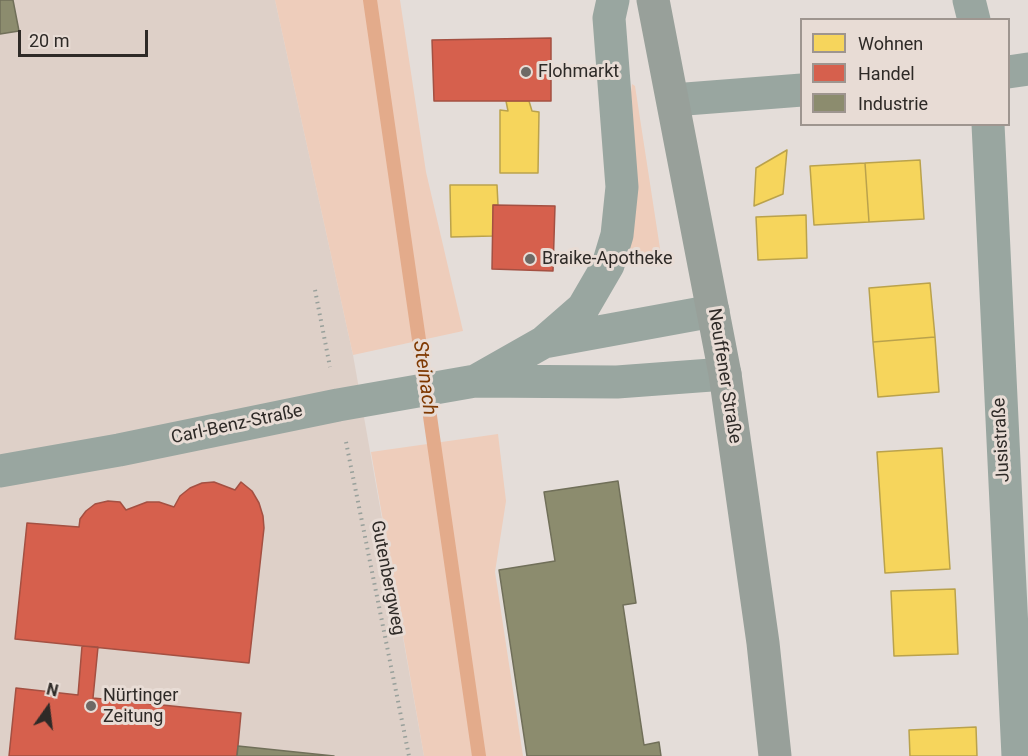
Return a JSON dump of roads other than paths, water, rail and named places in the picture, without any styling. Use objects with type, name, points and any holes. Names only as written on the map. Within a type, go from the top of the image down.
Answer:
[{"type":"main road","name":"Neuffener Straße","points":[[653,0],[725,374],[775,756]]},
{"type":"street","points":[[544,342],[583,308],[608,265],[618,235],[622,187],[609,18],[613,0]]},
{"type":"street","points":[[969,0],[974,18]]},
{"type":"street","points":[[1010,72],[1028,69]]},
{"type":"street","points":[[673,100],[800,90]]},
{"type":"street","name":"Jusistraße","points":[[988,126],[1016,477],[1018,756]]},
{"type":"street","name":"Carl-Benz-Straße","points":[[475,381],[544,342],[713,311]]},
{"type":"street","name":"Carl-Benz-Straße","points":[[0,471],[119,450],[338,405],[475,381],[617,382],[725,374]]},
{"type":"waterway","name":"Steinach","points":[[370,0],[479,756]]},
{"type":"place","name":"Flohmarkt","points":[[526,72]]},
{"type":"place","name":"Braike-Apotheke","points":[[530,259]]},
{"type":"place","name":"Nürtinger Zeitung","points":[[91,706]]}]
